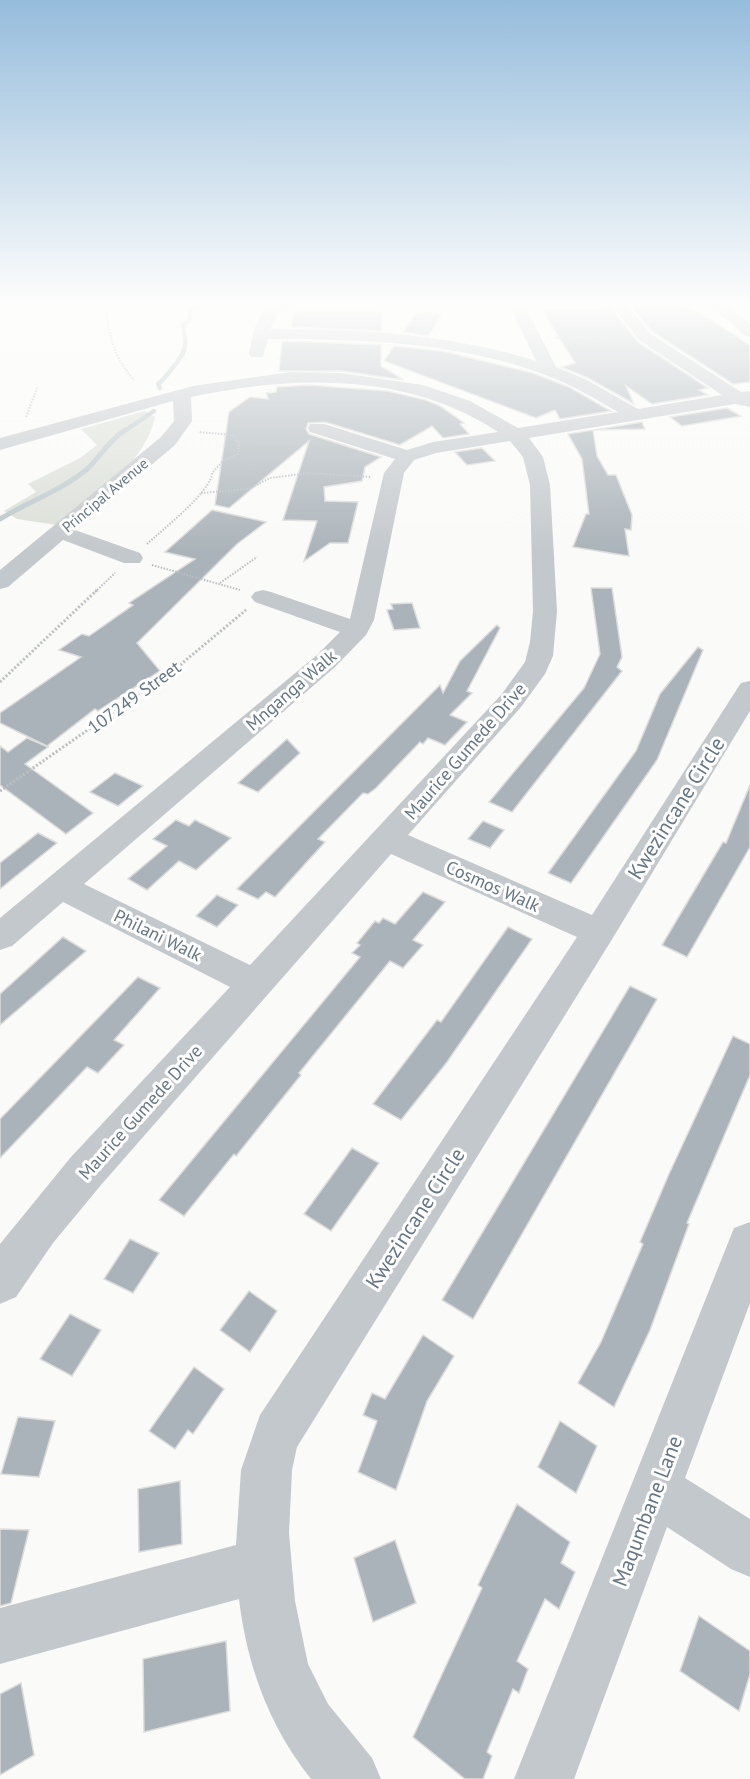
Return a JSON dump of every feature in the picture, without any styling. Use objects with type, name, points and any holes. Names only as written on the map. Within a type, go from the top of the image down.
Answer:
[{"type":"street","name":"Maurice Gumede Drive","points":[[0,444],[215,387]]},
{"type":"street","name":"Maurice Gumede Drive","points":[[0,1281],[38,1228],[86,1171],[511,701],[529,678],[540,657],[544,617],[540,489],[532,455],[513,435],[490,418],[452,399],[403,387]]},
{"type":"street","points":[[582,387],[634,414]]},
{"type":"street","points":[[727,387],[746,399]]},
{"type":"street","name":"Principal Avenue","points":[[0,582],[178,430],[184,411],[182,394]]},
{"type":"street","points":[[317,428],[406,456],[433,448],[634,414],[746,399]]},
{"type":"street","name":"Mnganga Walk","points":[[0,937],[326,662],[357,630],[367,604],[393,478],[399,464],[406,456]]},
{"type":"street","points":[[61,532],[132,558]]},
{"type":"street","points":[[263,597],[357,630]]},
{"type":"street","name":"Kwezincane Circle","points":[[351,1779],[315,1737],[288,1689],[264,1585],[264,1486],[273,1443],[298,1400],[599,932],[750,689]]},
{"type":"street","name":"Cosmos Walk","points":[[387,839],[599,932]]},
{"type":"street","name":"Philani Walk","points":[[60,886],[256,984]]},
{"type":"street","name":"Maqumbane Lane","points":[[544,1779],[750,1243]]},
{"type":"street","points":[[656,1489],[750,1550]]},
{"type":"street","points":[[0,1636],[264,1565]]},
{"type":"path","points":[[34,434],[26,416],[37,388]]},
{"type":"path","points":[[201,493],[249,489],[256,483],[270,478],[309,473],[393,478]]},
{"type":"path","points":[[219,583],[258,557]]},
{"type":"path","points":[[132,558],[263,597]]},
{"type":"path","name":"107249 Street","points":[[0,791],[174,670],[263,597]]},
{"type":"shaded area","points":[[145,411],[155,417],[149,434],[129,465],[101,491],[57,525],[17,519],[4,511],[36,492],[28,484],[80,458],[97,445],[81,429]]},
{"type":"building","points":[[277,387],[336,387],[388,391],[426,400],[440,406],[464,423],[460,424],[469,434],[443,438],[432,426],[400,445],[325,422],[308,423],[306,429],[309,434],[381,457],[365,467],[362,481],[324,487],[325,501],[358,502],[348,543],[330,543],[304,561],[317,521],[283,520],[309,441],[229,508],[215,505],[229,412],[250,397],[268,399],[266,393],[276,392]]},
{"type":"building","points":[[453,387],[569,387],[611,411],[560,419],[555,410],[536,418]]},
{"type":"building","points":[[604,387],[626,387],[634,404]]},
{"type":"building","points":[[627,387],[708,388],[699,390],[708,395],[652,404]]},
{"type":"building","points":[[727,408],[741,416],[682,426],[670,417]]},
{"type":"building","points":[[642,422],[645,429],[594,430]]},
{"type":"building","points":[[593,430],[597,456],[608,475],[616,475],[632,515],[631,530],[625,529],[629,556],[573,547],[586,514],[589,514],[582,459],[568,434]]},
{"type":"building","points":[[482,448],[495,461],[467,465],[455,452]]},
{"type":"building","points":[[212,510],[266,522],[237,544],[137,643],[160,671],[98,711],[95,709],[47,746],[0,723],[0,713],[81,657],[59,650],[82,634],[89,636],[133,605],[129,603],[195,559],[165,552]]},
{"type":"building","points":[[591,588],[612,588],[622,657],[617,667],[622,671],[512,812],[489,802],[584,688],[600,654]]},
{"type":"building","points":[[412,603],[420,628],[394,630],[387,610],[393,609],[391,604]]},
{"type":"building","points":[[497,625],[500,628],[467,691],[472,693],[450,715],[467,722],[445,745],[428,738],[423,744],[420,742],[376,788],[368,794],[363,793],[318,839],[325,842],[275,897],[266,892],[258,899],[237,889],[440,685],[443,693],[460,661]]},
{"type":"building","points":[[698,647],[703,650],[657,760],[571,883],[548,873],[636,751],[660,694]]},
{"type":"building","points":[[27,738],[48,747],[25,764],[93,813],[66,834],[0,785],[0,746],[8,752]]},
{"type":"building","points":[[287,739],[300,753],[258,792],[238,783]]},
{"type":"building","points":[[115,773],[143,786],[118,806],[90,792]]},
{"type":"building","points":[[750,785],[750,847],[687,957],[662,945],[723,842],[726,843]]},
{"type":"building","points":[[176,820],[189,826],[195,820],[231,838],[196,870],[179,861],[147,890],[128,879],[167,846],[153,839]]},
{"type":"building","points":[[483,821],[504,830],[490,848],[468,839]]},
{"type":"building","points":[[38,833],[57,843],[0,889],[0,863]]},
{"type":"building","points":[[423,892],[445,902],[413,940],[423,945],[403,968],[390,961],[299,1073],[301,1075],[236,1156],[234,1154],[184,1216],[159,1200],[360,957],[352,953],[360,945],[357,943],[375,921],[379,923],[383,918],[395,924]]},
{"type":"building","points":[[217,895],[238,905],[217,927],[196,916]]},
{"type":"building","points":[[508,927],[532,939],[447,1062],[401,1120],[373,1104],[437,1020],[441,1022]]},
{"type":"building","points":[[63,937],[86,951],[0,1025],[0,994]]},
{"type":"building","points":[[138,977],[160,988],[114,1040],[124,1045],[98,1073],[87,1067],[0,1158],[0,1119]]},
{"type":"building","points":[[630,986],[657,999],[473,1319],[442,1300]]},
{"type":"building","points":[[733,1036],[750,1044],[750,1075],[687,1223],[689,1224],[650,1330],[614,1407],[578,1383],[601,1342],[643,1244],[640,1242],[669,1174]]},
{"type":"building","points":[[352,1148],[379,1163],[331,1231],[304,1214]]},
{"type":"building","points":[[130,1239],[159,1253],[133,1293],[104,1279]]},
{"type":"building","points":[[249,1291],[277,1311],[250,1352],[220,1330]]},
{"type":"building","points":[[70,1314],[101,1330],[72,1376],[40,1359]]},
{"type":"building","points":[[423,1335],[454,1356],[427,1401],[396,1490],[358,1472],[377,1421],[363,1415],[372,1393],[385,1399]]},
{"type":"building","points":[[194,1367],[224,1389],[193,1434],[188,1430],[175,1449],[149,1431]]},
{"type":"building","points":[[18,1417],[55,1421],[39,1477],[1,1474]]},
{"type":"building","points":[[560,1421],[597,1446],[576,1493],[538,1467]]},
{"type":"building","points":[[180,1481],[182,1544],[139,1552],[138,1489]]},
{"type":"building","points":[[517,1504],[570,1542],[561,1563],[575,1572],[559,1609],[545,1599],[517,1661],[528,1669],[519,1693],[513,1689],[487,1752],[492,1756],[483,1779],[465,1779],[413,1737],[482,1588],[478,1585]]},
{"type":"building","points":[[0,1529],[29,1530],[11,1603],[0,1606]]},
{"type":"building","points":[[395,1540],[416,1603],[373,1622],[354,1558]]},
{"type":"building","points":[[699,1616],[750,1651],[750,1674],[739,1711],[680,1671]]},
{"type":"building","points":[[226,1641],[230,1711],[144,1732],[143,1659]]},
{"type":"building","points":[[21,1683],[34,1755],[0,1775],[0,1694]]},
{"type":"waterway","points":[[123,432],[154,411]]},
{"type":"waterway","points":[[0,519],[55,490],[86,470],[125,430]]}]
